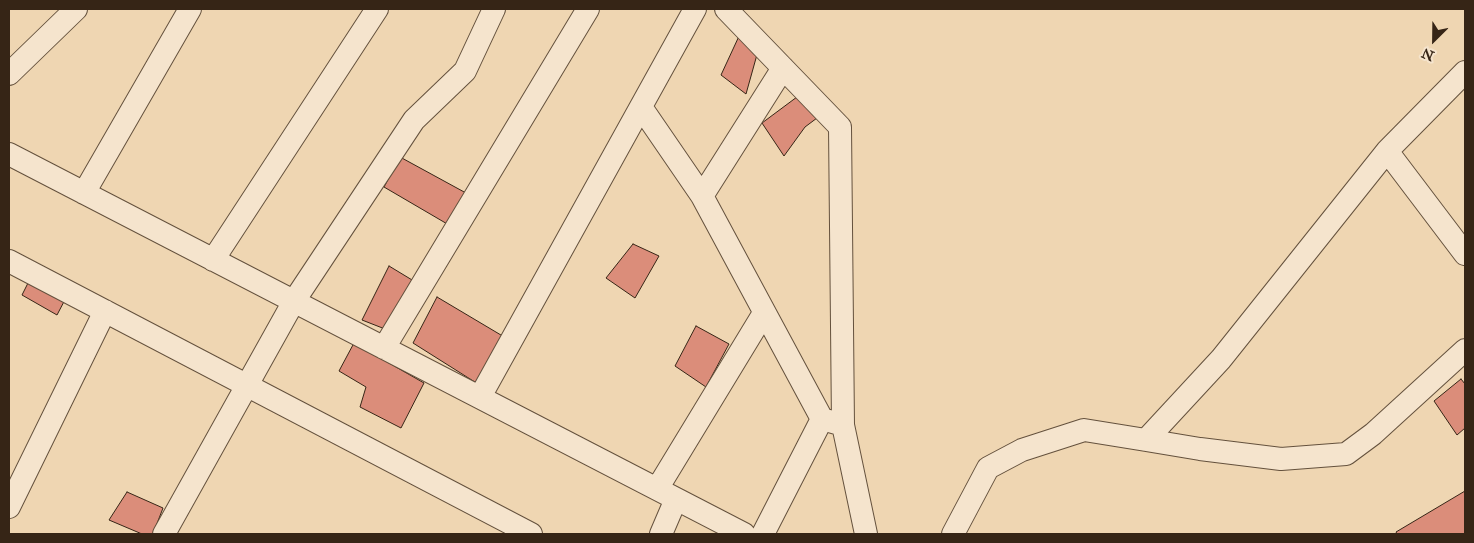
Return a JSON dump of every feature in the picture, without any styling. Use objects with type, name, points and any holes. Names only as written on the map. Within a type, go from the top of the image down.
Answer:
[{"type":"street","points":[[9,74],[76,9]]},
{"type":"street","points":[[84,193],[190,9]]},
{"type":"street","points":[[214,260],[377,9]]},
{"type":"street","points":[[164,534],[294,302],[414,120],[464,71],[494,9]]},
{"type":"street","points":[[384,348],[588,9]]},
{"type":"street","points":[[480,398],[695,9]]},
{"type":"street","points":[[726,9],[840,127],[832,422],[763,534]]},
{"type":"street","points":[[702,196],[783,68]]},
{"type":"street","points":[[1146,440],[1221,359],[1387,151],[1465,72]]},
{"type":"street","points":[[641,106],[702,196],[764,313],[832,422],[866,534]]},
{"type":"street","points":[[1387,151],[1465,254]]},
{"type":"street","points":[[9,154],[744,534]]},
{"type":"street","points":[[9,261],[531,534]]},
{"type":"street","points":[[9,507],[105,310]]},
{"type":"street","points":[[662,534],[666,494],[764,313]]},
{"type":"street","points":[[953,534],[988,468],[1022,450],[1084,430],[1200,449],[1281,459],[1346,454],[1373,434],[1465,350]]},
{"type":"building","points":[[740,34],[758,51],[746,94],[721,75]]},
{"type":"building","points":[[805,91],[817,118],[805,127],[784,156],[762,123]]},
{"type":"building","points":[[400,157],[466,193],[449,225],[384,187]]},
{"type":"building","points":[[633,244],[659,256],[635,298],[606,278]]},
{"type":"building","points":[[389,266],[422,286],[385,329],[362,320]]},
{"type":"building","points":[[33,273],[69,292],[57,315],[22,295]]},
{"type":"building","points":[[437,297],[511,341],[478,384],[413,343]]},
{"type":"building","points":[[696,326],[729,344],[706,387],[675,366]]},
{"type":"building","points":[[354,343],[424,383],[401,428],[360,407],[366,387],[339,371]]},
{"type":"building","points":[[1461,379],[1465,384],[1465,428],[1457,435],[1434,401]]},
{"type":"building","points":[[1465,491],[1465,534],[1397,534],[1396,532]]},
{"type":"building","points":[[127,492],[163,508],[153,534],[142,534],[109,520]]}]
